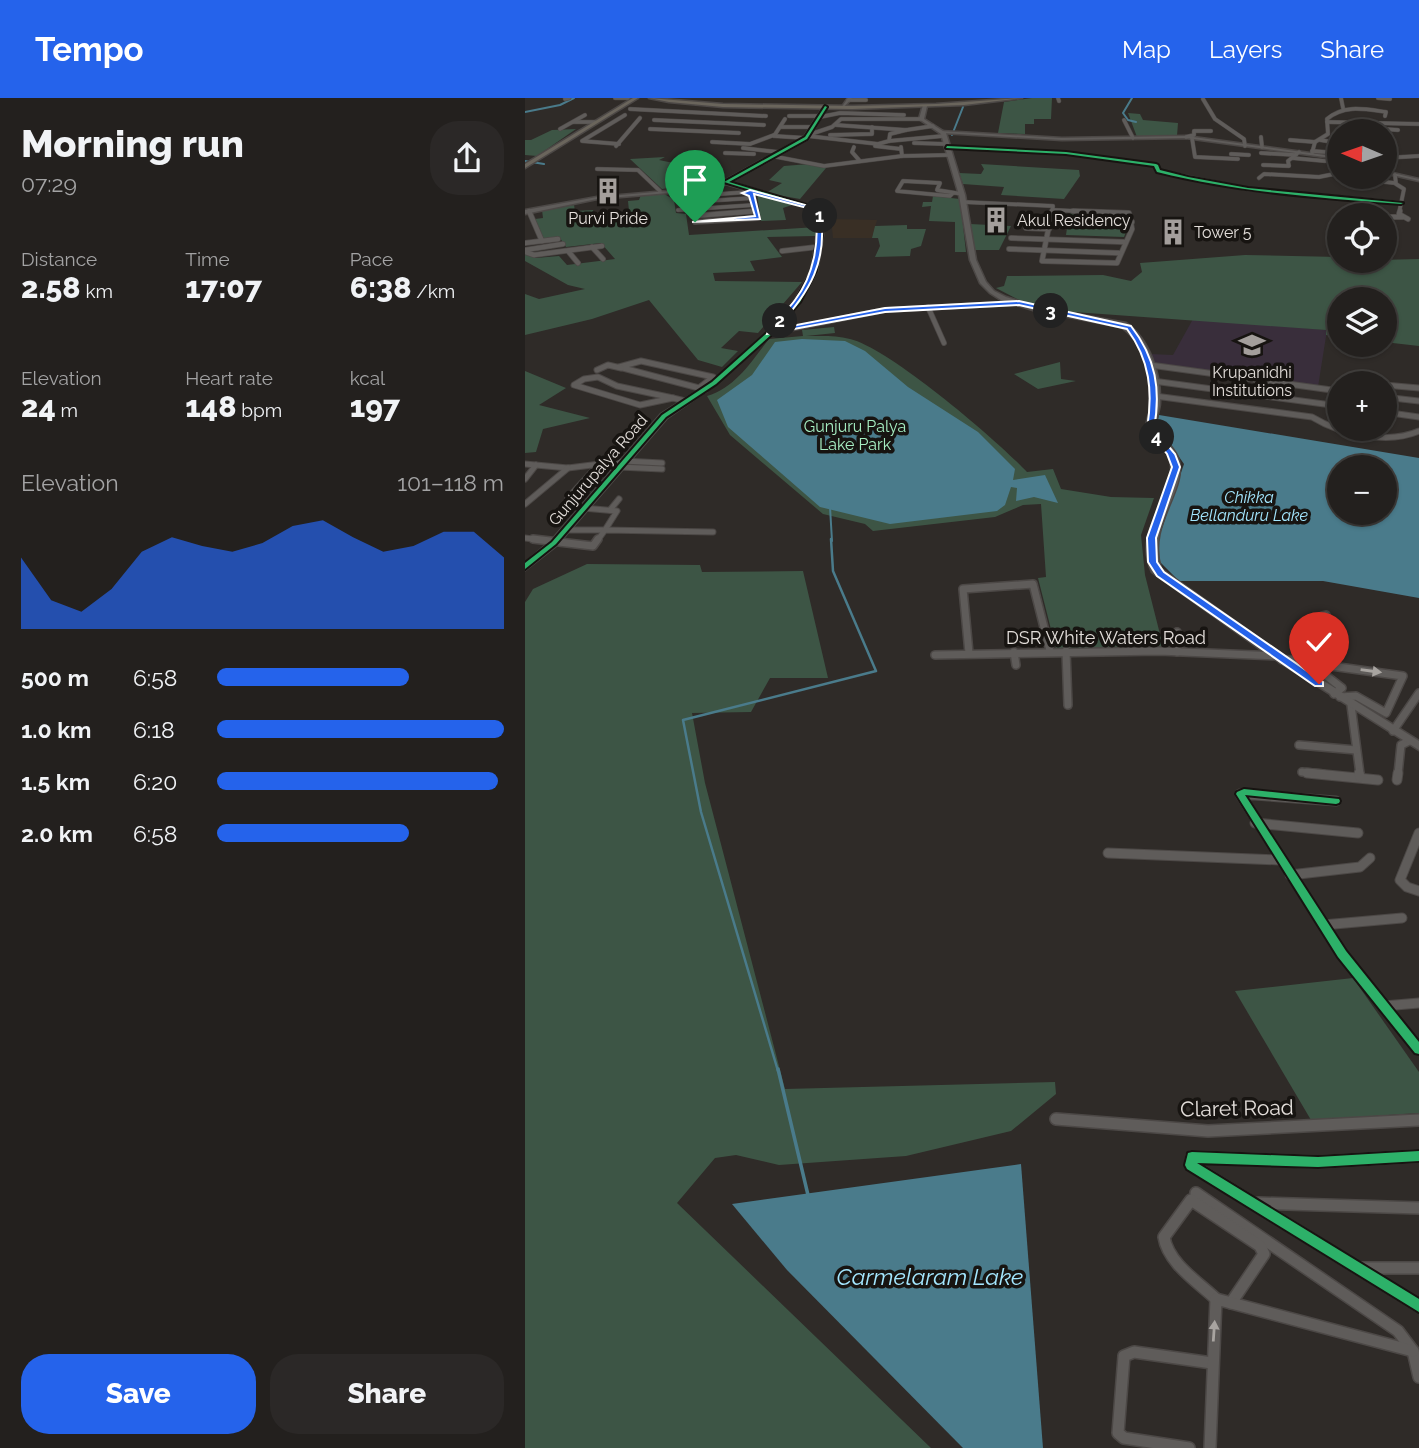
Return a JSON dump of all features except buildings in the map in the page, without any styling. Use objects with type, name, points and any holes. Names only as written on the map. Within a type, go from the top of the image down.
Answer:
[{"type":"main road","points":[[552,149],[564,145],[638,98]]},
{"type":"main road","points":[[525,168],[595,122],[638,98]]},
{"type":"main road","points":[[650,98],[712,105],[825,107],[923,107],[1020,98]]},
{"type":"main road","points":[[923,107],[1011,98]]},
{"type":"main road","points":[[923,107],[921,117],[943,134],[947,145],[962,197],[973,258],[984,283],[997,295],[1019,303],[1129,328],[1139,341],[1150,365],[1155,396],[1150,429],[1171,454],[1176,467],[1151,538],[1152,562],[1160,574],[1279,658],[1414,743]]},
{"type":"street","points":[[615,98],[628,98]]},
{"type":"street","points":[[1341,98],[1343,108]]},
{"type":"street","points":[[1378,98],[1390,99]]},
{"type":"street","points":[[842,107],[849,99],[866,100]]},
{"type":"street","points":[[1203,99],[1215,119],[1245,143],[1260,151],[1291,159],[1325,156]]},
{"type":"street","points":[[681,130],[712,105]]},
{"type":"street","points":[[811,134],[825,107]]},
{"type":"street","points":[[1330,119],[1332,112],[1343,108],[1386,112],[1385,116]]},
{"type":"street","points":[[629,109],[766,116]]},
{"type":"street","points":[[712,142],[750,144],[774,135],[785,121],[840,113],[921,117]]},
{"type":"street","points":[[560,129],[585,115]]},
{"type":"street","points":[[612,115],[640,118],[614,148]]},
{"type":"street","points":[[619,144],[582,141],[625,116]]},
{"type":"street","points":[[663,116],[772,121]]},
{"type":"street","points":[[820,117],[921,117]]},
{"type":"street","points":[[836,125],[841,119]]},
{"type":"street","points":[[853,125],[856,119]]},
{"type":"street","points":[[1124,120],[1133,138]]},
{"type":"street","points":[[652,124],[691,121],[764,125]]},
{"type":"street","points":[[785,121],[801,122]]},
{"type":"street","points":[[785,121],[794,128],[826,138],[901,148],[902,156]]},
{"type":"street","points":[[573,122],[595,122]]},
{"type":"street","points":[[652,124],[759,129]]},
{"type":"street","points":[[652,124],[681,130],[739,133]]},
{"type":"street","points":[[1397,124],[1419,124]]},
{"type":"street","points":[[542,241],[527,212],[597,198],[706,188],[726,182],[811,134],[836,125],[904,128],[933,126]]},
{"type":"street","points":[[869,145],[872,127]]},
{"type":"street","points":[[888,141],[890,134],[904,128]]},
{"type":"street","points":[[825,130],[841,131]]},
{"type":"street","points":[[1189,137],[1194,135],[1194,131],[1211,131]]},
{"type":"street","points":[[845,142],[841,146],[854,147],[953,133],[1062,139],[1189,137],[1245,143]]},
{"type":"street","points":[[774,135],[784,137],[872,134]]},
{"type":"street","points":[[909,135],[930,137]]},
{"type":"street","points":[[1312,152],[1318,141],[1327,135]]},
{"type":"street","points":[[780,141],[784,137]]},
{"type":"street","points":[[1189,137],[1197,157],[1238,159]]},
{"type":"street","points":[[1260,151],[1261,137]]},
{"type":"street","points":[[818,143],[826,138]]},
{"type":"street","points":[[1228,139],[1245,143]]},
{"type":"street","points":[[1290,140],[1327,142]]},
{"type":"street","points":[[914,143],[1066,153],[1156,165],[1158,171],[1208,183],[1343,202],[1351,199],[1401,203]]},
{"type":"street","points":[[730,146],[776,154]]},
{"type":"street","points":[[854,147],[852,152],[859,160]]},
{"type":"street","points":[[762,148],[789,159],[824,166],[931,154]]},
{"type":"street","points":[[924,149],[924,153],[949,155]]},
{"type":"street","points":[[1260,151],[1312,152],[1325,156]]},
{"type":"street","points":[[725,153],[776,154]]},
{"type":"street","points":[[1194,153],[1249,155]]},
{"type":"street","points":[[1263,165],[1289,166],[1291,159],[1298,153]]},
{"type":"street","points":[[719,157],[776,154]]},
{"type":"street","points":[[789,159],[796,156]]},
{"type":"street","points":[[1325,156],[1327,168]]},
{"type":"street","points":[[1397,157],[1419,156]]},
{"type":"street","points":[[597,169],[638,170],[660,191]]},
{"type":"street","points":[[1258,178],[1264,174],[1319,177],[1327,175]]},
{"type":"street","points":[[1397,175],[1418,176]]},
{"type":"street","points":[[935,192],[940,183],[905,181],[897,191],[935,192],[1053,206],[1042,261],[1116,264],[1132,222],[1128,212],[1054,210]]},
{"type":"street","name":"Gunjurupalya Road","points":[[525,566],[554,543],[664,416],[770,333],[807,289],[813,276],[821,229],[818,209],[749,194],[726,182]]},
{"type":"street","points":[[1397,184],[1404,189],[1399,214],[1406,218],[1397,218]]},
{"type":"street","points":[[683,189],[682,194],[694,193]]},
{"type":"street","points":[[706,204],[706,195],[749,194]]},
{"type":"street","points":[[678,208],[749,194]]},
{"type":"street","points":[[695,222],[758,218],[749,194]]},
{"type":"street","points":[[706,204],[755,208]]},
{"type":"street","points":[[692,216],[755,208]]},
{"type":"street","points":[[1077,227],[1079,210]]},
{"type":"street","points":[[1083,221],[1132,222]]},
{"type":"street","points":[[1026,228],[1049,229]]},
{"type":"street","points":[[1011,238],[1124,242]]},
{"type":"street","points":[[525,243],[558,239]]},
{"type":"street","points":[[525,251],[563,244]]},
{"type":"street","points":[[525,251],[534,255],[602,246]]},
{"type":"street","points":[[592,247],[603,259]]},
{"type":"street","points":[[782,251],[817,247]]},
{"type":"street","points":[[1009,248],[1119,253]]},
{"type":"street","points":[[568,251],[578,262]]},
{"type":"street","points":[[770,333],[880,311],[1019,303]]},
{"type":"street","points":[[928,307],[944,343]]},
{"type":"street","points":[[641,361],[713,377],[698,392],[619,367],[641,361]]},
{"type":"street","points":[[597,370],[609,365],[694,388],[698,392]]},
{"type":"street","points":[[1150,365],[1327,389]]},
{"type":"street","points":[[674,398],[640,405],[574,385],[584,379],[599,377],[617,386],[674,398],[685,401]]},
{"type":"street","points":[[1153,381],[1327,404]]},
{"type":"street","points":[[1397,386],[1419,388]]},
{"type":"street","points":[[1155,396],[1312,417],[1330,428],[1394,438],[1403,438],[1419,431]]},
{"type":"street","points":[[1397,398],[1419,401]]},
{"type":"street","points":[[1397,414],[1419,417]]},
{"type":"street","points":[[525,464],[568,468],[621,464],[662,466],[648,471],[621,464]]},
{"type":"street","points":[[525,479],[536,465]]},
{"type":"street","points":[[568,498],[598,465]]},
{"type":"street","points":[[525,503],[568,468]]},
{"type":"street","points":[[610,510],[619,499]]},
{"type":"street","points":[[525,538],[593,546],[617,510],[583,508]]},
{"type":"street","points":[[564,530],[713,532]]},
{"type":"street","points":[[525,558],[534,560]]},
{"type":"street","points":[[969,653],[963,589],[1033,584],[1050,651]]},
{"type":"street","name":"DSR White Waters Road","points":[[935,654],[1177,652],[1319,659],[1333,652],[1332,639],[1322,627],[1322,616],[1326,615]]},
{"type":"street","points":[[1177,632],[1177,652]]},
{"type":"street","points":[[1066,651],[1068,705]]},
{"type":"street","points":[[1014,652],[1016,665]]},
{"type":"street","points":[[1324,665],[1403,676],[1386,713],[1356,696],[1337,696],[1342,688],[1320,671],[1324,665]]},
{"type":"street","points":[[1393,731],[1419,693]]},
{"type":"street","points":[[1351,705],[1360,778]]},
{"type":"street","points":[[1397,780],[1401,745],[1414,743]]},
{"type":"street","points":[[1299,745],[1356,750]]},
{"type":"street","points":[[1302,772],[1378,780]]},
{"type":"street","points":[[1336,801],[1241,793],[1255,823],[1323,925],[1419,1050]]},
{"type":"street","points":[[1255,823],[1357,833]]},
{"type":"street","points":[[1419,833],[1400,880],[1406,887],[1419,891]]},
{"type":"street","points":[[1108,853],[1280,860]]},
{"type":"street","points":[[1290,875],[1360,866],[1370,858]]},
{"type":"street","points":[[1323,925],[1402,918]]},
{"type":"street","points":[[1384,1006],[1419,1003]]},
{"type":"street","name":"Claret Road","points":[[1056,1119],[1208,1131],[1419,1120]]},
{"type":"street","points":[[1419,1156],[1318,1162],[1192,1157],[1191,1165],[1419,1306]]},
{"type":"street","points":[[1196,1193],[1398,1331],[1413,1351],[1419,1373]]},
{"type":"street","points":[[1231,1303],[1264,1254],[1260,1246],[1191,1200],[1164,1237],[1163,1244],[1168,1254],[1216,1300],[1413,1351]]},
{"type":"street","points":[[1255,1203],[1419,1208]]},
{"type":"street","points":[[1357,1268],[1419,1268]]},
{"type":"street","points":[[1210,1448],[1216,1300]]},
{"type":"street","points":[[1189,1448],[1124,1438],[1118,1433],[1124,1356],[1134,1352],[1212,1363]]},
{"type":"shaded area","points":[[831,219],[877,220],[872,238],[833,238]]},
{"type":"shaded area","name":"Krupanidhi Institutions","points":[[1193,319],[1327,330],[1318,387],[1156,366],[1150,354],[1173,355]]},
{"type":"green space","points":[[1052,98],[1051,119],[1034,119],[1034,124],[1025,124],[1025,134],[998,133],[1004,102]]},
{"type":"green space","points":[[1128,113],[1140,114],[1143,120],[1178,123],[1177,136],[1137,137]]},
{"type":"green space","points":[[576,129],[537,156],[525,155],[525,140],[552,130]]},
{"type":"green space","points":[[665,157],[659,160],[683,165],[680,170],[698,177],[725,178],[721,181],[662,189],[630,159]]},
{"type":"green space","points":[[809,164],[826,168],[800,199],[766,193],[782,183],[769,180],[784,166]]},
{"type":"green space","points":[[981,164],[1079,170],[1080,176],[1064,199],[1001,195],[1004,187],[963,184],[959,173],[981,174],[984,169]]},
{"type":"green space","points":[[663,193],[674,200],[676,213],[686,214],[689,235],[817,227],[815,236],[767,237],[782,257],[750,261],[755,271],[713,273],[715,281],[802,282],[758,333],[739,331],[721,348],[738,351],[722,367],[698,360],[649,300],[592,319],[525,335],[525,294],[539,299],[585,289],[568,285],[525,261],[525,254],[536,258],[559,256],[567,265],[615,259],[601,243],[566,247],[560,238],[544,240],[535,219],[543,218],[542,210],[574,205],[575,211],[593,210],[594,216],[629,211],[628,201],[639,200],[641,195]]},
{"type":"green space","points":[[757,194],[795,204],[783,208],[786,220],[761,221]]},
{"type":"green space","points":[[933,196],[960,199],[966,252],[955,252],[955,222],[929,221],[931,206],[922,207],[923,202],[932,202]]},
{"type":"green space","points":[[1071,211],[1081,211],[1080,225],[1128,227],[1124,237],[1066,235],[1067,228],[1053,227],[1054,222],[1068,223]]},
{"type":"green space","points":[[970,224],[1011,226],[999,250],[975,250]]},
{"type":"green space","points":[[907,225],[907,229],[926,229],[921,246],[911,249],[910,256],[875,257],[880,246],[878,238],[872,238],[875,226]]},
{"type":"green space","points":[[1245,255],[1327,257],[1327,273],[1397,273],[1397,260],[1419,259],[1419,346],[1397,343],[1397,287],[1327,287],[1327,335],[1326,330],[1060,311],[1021,301],[996,288],[1004,286],[1007,276],[1103,275],[1131,281],[1142,272],[1140,263]]},
{"type":"green space","name":"Gunjuru Palya Lake Park","points":[[834,327],[835,333],[806,336],[850,339],[890,359],[968,418],[1027,472],[1053,469],[1061,489],[1111,497],[1154,498],[1141,535],[1145,575],[1163,646],[1056,649],[1038,578],[1046,577],[1041,504],[1023,505],[995,517],[873,531],[865,524],[823,514],[730,435],[707,396],[734,380],[769,339],[803,336],[802,330]]},
{"type":"green space","points":[[1060,362],[1061,379],[1076,381],[1038,389],[1014,374]]},
{"type":"green space","points":[[525,371],[566,388],[539,405],[590,418],[543,429],[536,452],[525,453]]},
{"type":"green space","points":[[587,564],[700,565],[702,572],[803,571],[828,678],[770,678],[751,712],[692,713],[705,783],[785,1089],[1055,1082],[1056,1094],[1011,1131],[906,1156],[779,1165],[736,1155],[715,1158],[677,1203],[931,1448],[525,1448],[525,602],[533,589]]},
{"type":"green space","points":[[1353,978],[1419,1072],[1419,1113],[1311,1120],[1235,991]]},
{"type":"water","name":"Gunjuru Palya Lake Park","points":[[802,339],[845,341],[865,351],[908,387],[978,432],[1015,469],[1013,480],[1045,475],[1058,503],[1034,497],[1016,501],[1017,488],[1011,487],[1005,505],[997,511],[890,524],[820,507],[728,427],[717,400],[752,375],[775,342]]},
{"type":"water","name":"Chikka Bellanduru Lake","points":[[1159,415],[1419,458],[1419,598],[1323,581],[1179,581],[1156,558],[1160,534],[1184,464],[1157,425]]},
{"type":"water","name":"Carmelaram Lake","points":[[1021,1164],[1043,1448],[963,1448],[787,1270],[732,1204]]},
{"type":"waterway","points":[[525,112],[560,105],[574,98]]},
{"type":"waterway","points":[[1132,98],[1123,113],[1128,120],[1136,122]]},
{"type":"waterway","points":[[952,135],[963,107]]},
{"type":"waterway","points":[[525,161],[544,164]]},
{"type":"waterway","points":[[830,507],[832,541]]},
{"type":"waterway","points":[[778,1071],[701,812],[683,720],[876,671],[833,571],[831,539]]},
{"type":"waterway","points":[[778,1069],[808,1195]]},
{"type":"cycle path","points":[[525,567],[554,543],[664,416],[714,383],[770,333],[798,301],[814,271],[821,229],[818,209],[726,182],[806,138],[825,107]]},
{"type":"cycle path","points":[[947,147],[1066,153],[1156,165],[1158,171],[1248,189],[1401,203]]},
{"type":"cycle path","points":[[1336,801],[1244,792],[1240,794],[1342,954],[1419,1050]]},
{"type":"cycle path","points":[[1419,1156],[1318,1162],[1192,1157],[1191,1165],[1419,1306]]},
{"type":"place","name":"Purvi Pride","points":[[608,191]]},
{"type":"place","name":"Akul Residency","points":[[996,220]]},
{"type":"place","name":"Tower 5","points":[[1173,232]]},
{"type":"place","name":"Krupanidhi Institutions","points":[[1252,345]]},
{"type":"route","points":[[695,222],[758,218],[752,195],[745,193],[750,191],[818,209],[821,229],[813,276],[798,301],[770,333],[885,310],[1019,303],[1129,328],[1139,341],[1151,368],[1156,406],[1150,429],[1171,454],[1176,467],[1151,538],[1152,562],[1156,570],[1319,684]]}]
